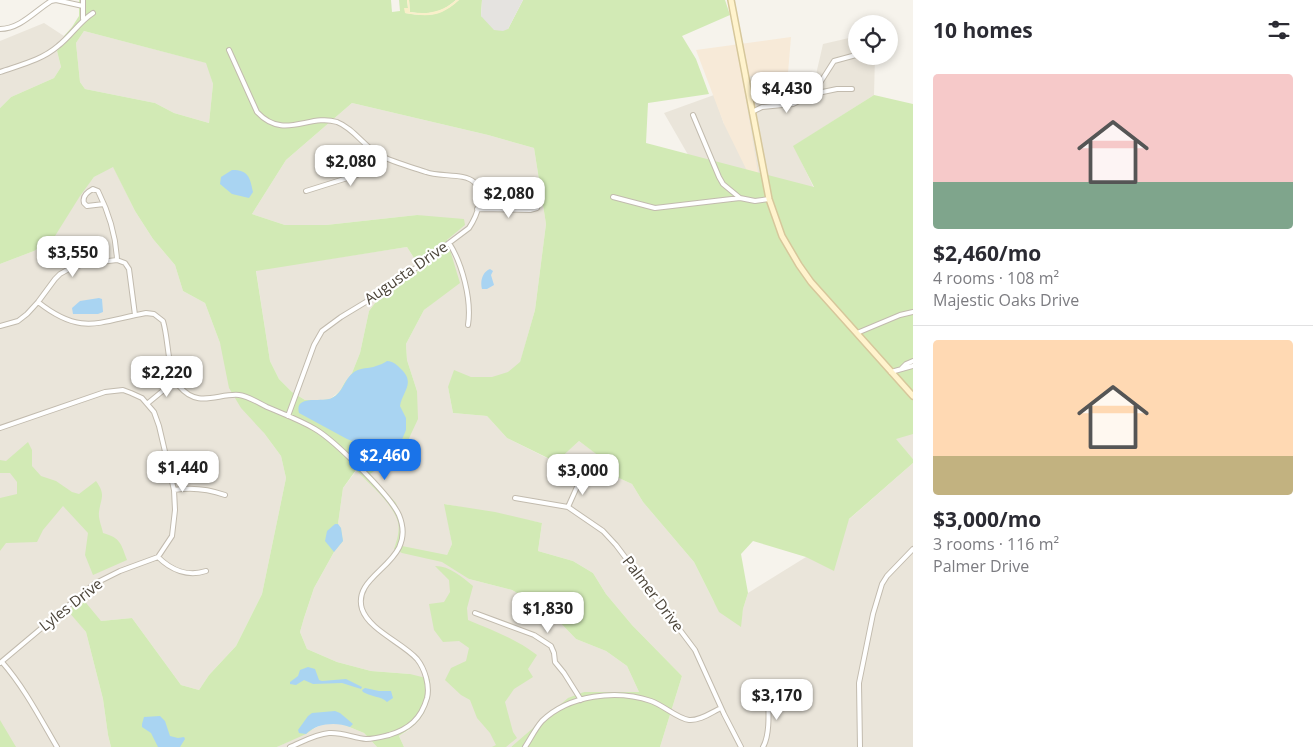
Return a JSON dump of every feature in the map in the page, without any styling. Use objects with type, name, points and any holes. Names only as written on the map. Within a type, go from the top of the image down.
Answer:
[{"type":"main road","points":[[731,0],[769,200],[782,236],[799,266],[913,396]]},
{"type":"street","points":[[0,29],[15,26],[51,1],[56,0],[83,6]]},
{"type":"street","points":[[83,0],[83,19]]},
{"type":"street","points":[[0,72],[30,62],[58,47],[83,19],[93,13]]},
{"type":"street","points":[[229,50],[257,112],[263,119],[282,126],[328,121],[338,122],[378,154],[427,173],[439,176],[468,178],[473,181],[479,191],[477,209],[530,210],[537,208]]},
{"type":"street","points":[[813,94],[834,60],[848,57]]},
{"type":"street","points":[[752,112],[762,107],[793,104],[813,94],[852,88]]},
{"type":"street","points":[[693,115],[719,177],[723,184],[740,198]]},
{"type":"street","points":[[306,191],[357,175],[378,154]]},
{"type":"street","points":[[104,204],[87,206],[84,203],[84,198],[88,191],[93,189],[98,191],[104,204],[116,242],[117,260]]},
{"type":"street","points":[[613,197],[655,208],[740,198],[755,201],[769,200]]},
{"type":"street","name":"Augusta Drive","points":[[288,416],[314,345],[322,331],[341,316],[389,288],[469,228],[477,209]]},
{"type":"street","points":[[448,243],[453,250],[469,299],[468,325]]},
{"type":"street","points":[[0,326],[20,320],[27,314],[60,274],[84,264],[117,260],[125,263],[129,269],[135,315]]},
{"type":"street","points":[[38,302],[58,316],[79,324],[98,324],[151,313],[163,321],[173,375],[179,386],[201,399],[240,395],[316,429],[332,441],[385,495],[397,511],[402,526],[399,548],[391,560],[364,586],[361,593],[362,606],[367,619],[417,660],[422,668],[426,679],[428,695],[422,711],[417,720],[401,732],[374,739],[328,733],[290,747]]},
{"type":"street","points":[[857,333],[900,315],[913,312]]},
{"type":"street","points":[[902,368],[913,361]]},
{"type":"street","points":[[892,372],[913,366]]},
{"type":"street","points":[[148,403],[176,380]]},
{"type":"street","points":[[0,428],[105,392],[115,390],[139,396],[148,403],[154,412],[174,490],[175,510],[172,536],[158,557],[170,567],[186,573],[199,574],[206,571]]},
{"type":"street","points":[[568,507],[581,478]]},
{"type":"street","points":[[174,490],[202,489],[226,496]]},
{"type":"street","name":"Palmer Drive","points":[[515,498],[568,507],[603,531],[616,545],[695,650],[741,747]]},
{"type":"street","points":[[860,747],[859,683],[873,614],[882,584],[887,576],[913,549]]},
{"type":"street","name":"Lyles Drive","points":[[1,662],[94,584],[120,571],[158,557]]},
{"type":"street","points":[[475,612],[534,635],[551,646],[555,662],[581,700]]},
{"type":"street","points":[[1,662],[12,674],[26,695],[57,747]]},
{"type":"street","points":[[764,747],[767,729],[768,690]]},
{"type":"street","points":[[525,747],[545,718],[560,707],[581,700],[608,696],[638,698],[661,705],[687,720],[698,719],[721,708]]},
{"type":"shaded area","points":[[482,0],[523,0],[508,29],[503,31],[494,30],[481,16]]},
{"type":"shaded area","points":[[44,23],[64,36],[57,51],[61,67],[54,78],[11,97],[0,108],[0,41]]},
{"type":"shaded area","points":[[84,31],[207,63],[213,84],[209,123],[174,113],[155,103],[85,89],[80,82],[76,43]]},
{"type":"shaded area","points":[[791,37],[788,73],[742,77],[759,178],[751,179],[724,124],[696,50]]},
{"type":"shaded area","points":[[848,38],[848,65],[875,65],[874,95],[794,146],[827,216],[913,280],[913,459],[825,359],[706,186],[664,113],[714,95],[724,124],[742,77],[788,73],[815,79],[823,44]]},
{"type":"shaded area","points":[[352,103],[488,135],[534,148],[546,224],[535,310],[516,377],[448,387],[453,413],[487,416],[507,438],[555,462],[579,441],[613,466],[610,474],[632,484],[643,502],[694,562],[714,602],[740,626],[748,593],[806,557],[913,463],[913,747],[660,747],[682,676],[632,625],[606,594],[593,573],[573,561],[538,551],[542,523],[445,504],[452,544],[447,555],[469,579],[512,590],[551,613],[576,639],[606,651],[627,666],[639,692],[584,692],[511,747],[404,747],[399,736],[409,730],[410,674],[371,671],[337,662],[307,649],[300,632],[314,588],[334,552],[343,541],[341,528],[338,524],[343,488],[417,391],[407,360],[406,344],[424,310],[440,297],[449,250],[447,240],[464,225],[417,215],[326,225],[285,225],[252,214],[286,160]]},
{"type":"shaded area","points":[[113,166],[135,211],[153,239],[175,265],[183,291],[205,303],[220,343],[264,433],[281,456],[286,478],[262,594],[236,646],[209,675],[199,690],[181,685],[132,618],[101,621],[69,611],[86,632],[103,699],[111,747],[0,747],[0,264],[34,251],[94,177]]},
{"type":"shaded area","points":[[407,247],[421,269],[378,299],[369,311],[360,353],[352,373],[340,391],[330,399],[322,400],[305,400],[292,392],[279,379],[270,361],[256,270]]},
{"type":"shaded area","points":[[323,724],[342,724],[364,733],[377,747],[277,747]]},
{"type":"green space","points":[[79,0],[391,0],[392,12],[400,11],[399,0],[407,0],[408,8],[405,13],[427,15],[440,12],[459,0],[482,0],[481,16],[508,29],[523,0],[725,0],[730,15],[682,36],[696,59],[709,94],[648,103],[646,143],[814,187],[793,146],[874,95],[913,104],[913,434],[896,439],[913,459],[913,463],[849,519],[834,571],[806,557],[753,541],[741,554],[748,593],[743,609],[741,627],[719,612],[694,562],[643,502],[632,484],[610,474],[612,466],[579,441],[556,462],[507,438],[487,416],[453,413],[448,387],[454,370],[471,377],[492,377],[508,372],[520,362],[535,310],[546,224],[534,148],[488,135],[352,103],[286,160],[252,214],[285,225],[326,225],[417,215],[464,219],[465,225],[447,240],[460,283],[424,310],[406,344],[407,360],[417,391],[418,419],[404,449],[370,474],[396,503],[404,524],[402,546],[447,555],[452,544],[444,504],[495,512],[542,523],[538,551],[573,561],[593,573],[606,594],[632,625],[682,676],[660,747],[511,747],[568,698],[584,692],[639,692],[627,666],[606,651],[576,639],[551,613],[512,590],[469,579],[442,562],[402,553],[394,549],[399,528],[395,514],[385,500],[356,470],[343,488],[338,524],[341,528],[343,541],[334,552],[314,588],[300,632],[307,649],[337,662],[371,671],[410,674],[430,679],[427,706],[424,713],[415,725],[399,736],[404,747],[377,747],[364,733],[342,724],[323,724],[277,747],[111,747],[103,699],[86,632],[68,611],[82,598],[101,621],[132,618],[181,685],[199,690],[209,675],[236,646],[262,594],[286,478],[281,456],[264,433],[241,408],[229,388],[220,343],[205,303],[183,291],[175,265],[153,239],[135,211],[113,167],[94,177],[55,236],[34,251],[0,264],[0,108],[11,97],[54,78],[61,67],[57,51],[64,36],[79,16]],"holes":[[[84,31],[206,63],[213,84],[209,123],[174,113],[155,103],[85,89],[80,82],[76,43]],[[407,247],[421,269],[378,299],[369,311],[360,353],[352,373],[340,391],[330,399],[322,400],[305,400],[292,392],[279,379],[270,361],[256,271]]]},
{"type":"green space","points":[[409,0],[456,0],[445,8],[435,12],[424,13],[410,12]]},
{"type":"green space","points":[[28,442],[32,450],[32,466],[41,476],[56,481],[72,492],[79,494],[96,481],[102,493],[99,515],[103,533],[114,537],[120,542],[127,560],[93,575],[85,555],[88,533],[63,506],[43,530],[37,542],[6,543],[0,551],[0,498],[17,494],[17,482],[10,473],[0,473],[0,460],[6,461]]},
{"type":"green space","points":[[435,566],[451,570],[473,586],[467,608],[468,620],[495,631],[537,655],[528,669],[533,677],[514,689],[505,702],[513,732],[517,738],[506,747],[492,747],[496,745],[490,733],[477,718],[470,700],[461,695],[445,680],[451,668],[466,661],[469,648],[459,641],[443,642],[434,630],[429,604],[444,602],[450,592],[449,580]]},
{"type":"green space","points":[[0,720],[16,747],[0,747]]},
{"type":"sand","points":[[407,0],[409,0],[410,12],[423,13],[440,10],[459,0],[440,13],[421,15],[405,13],[404,8],[408,8]]},
{"type":"water","points":[[232,170],[242,171],[248,176],[253,192],[249,198],[232,194],[220,184],[221,177]]},
{"type":"water","points":[[490,269],[493,271],[491,275],[494,285],[487,289],[482,289],[482,278],[485,272]]},
{"type":"water","points":[[102,299],[103,312],[98,314],[73,314],[72,308],[80,301]]},
{"type":"water","points":[[387,361],[393,362],[398,366],[405,374],[408,383],[400,406],[406,418],[406,430],[401,442],[392,446],[370,441],[357,443],[299,413],[301,403],[310,400],[332,398],[339,393],[354,372],[359,369],[377,366]]},
{"type":"water","points":[[335,524],[338,524],[341,528],[343,541],[334,552],[325,541],[327,531]]},
{"type":"water","points":[[308,667],[315,669],[319,680],[346,679],[362,687],[361,689],[342,683],[313,684],[304,680],[296,685],[290,684],[298,676],[300,670]]},
{"type":"water","points":[[365,688],[391,691],[393,698],[387,702],[363,692],[362,690]]},
{"type":"water","points":[[335,711],[353,724],[350,727],[339,724],[327,724],[310,730],[306,734],[299,733],[298,730],[312,713]]},
{"type":"water","points":[[160,716],[165,721],[170,736],[184,737],[185,739],[180,747],[158,747],[151,733],[142,727],[144,717]]}]
